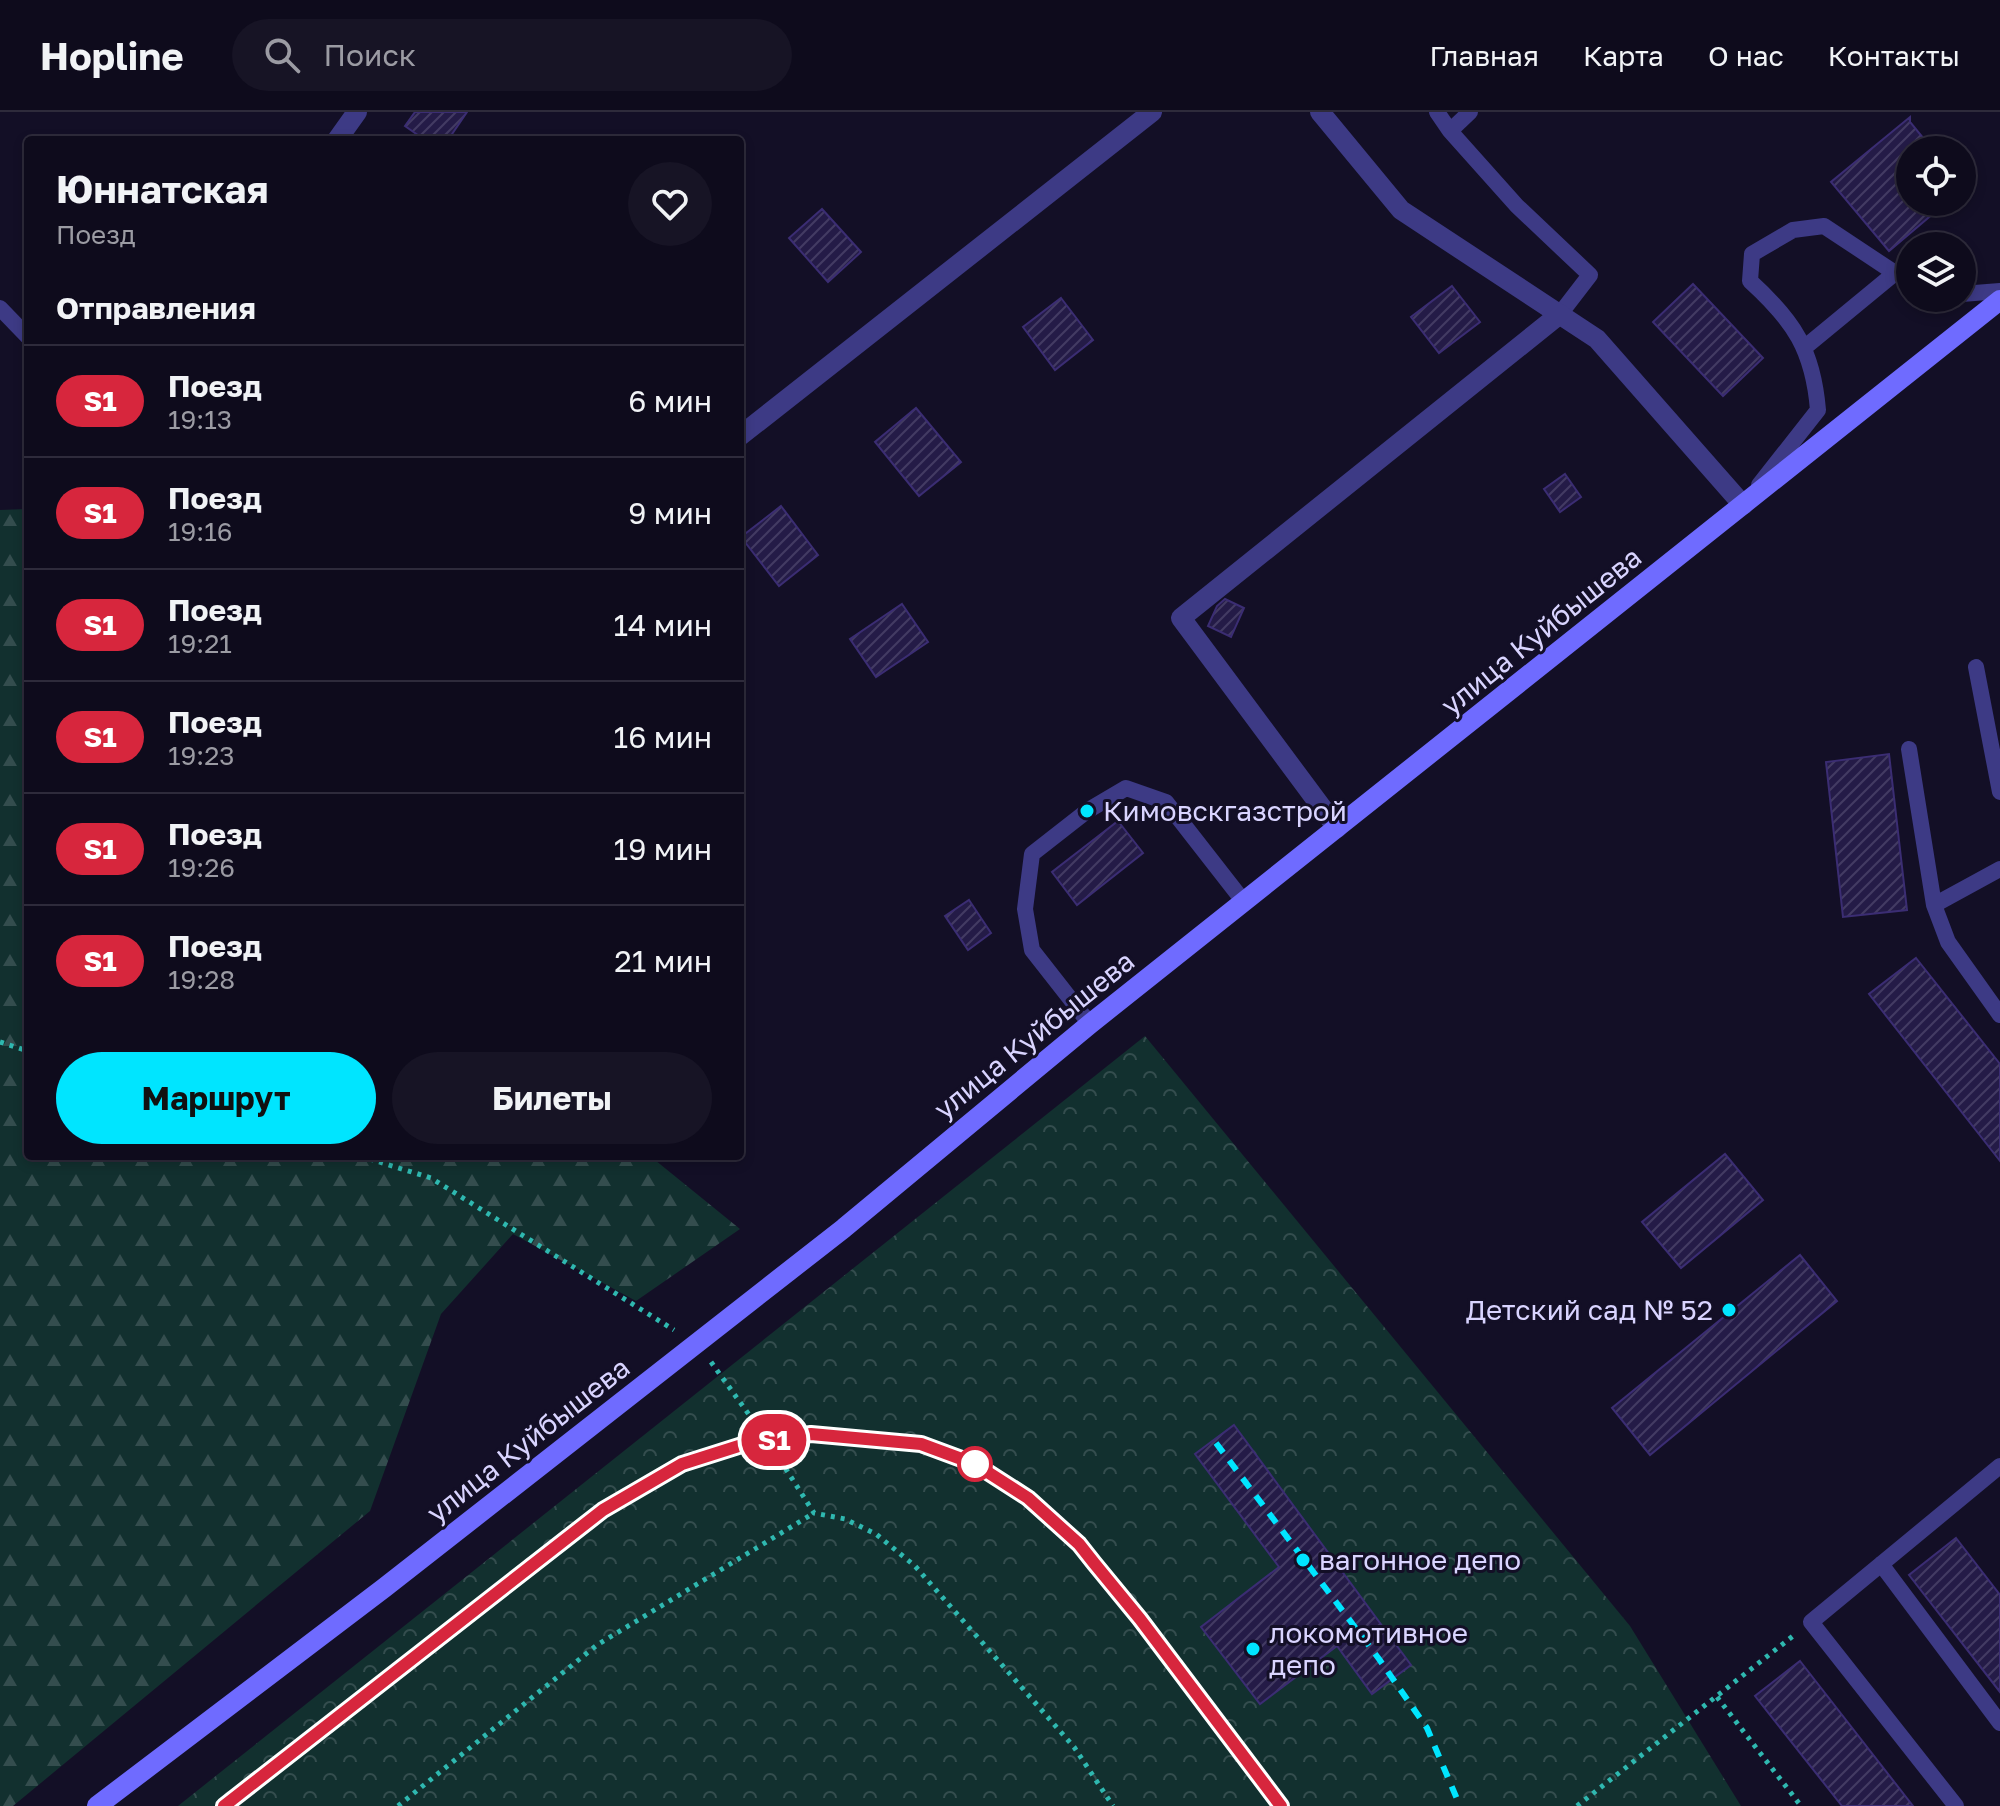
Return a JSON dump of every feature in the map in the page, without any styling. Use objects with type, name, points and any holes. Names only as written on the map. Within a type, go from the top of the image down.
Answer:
[{"type":"main road","name":"улица Куйбышева","points":[[97,1806],[384,1588],[844,1228],[1090,1024],[2000,300]]},
{"type":"street","points":[[340,136],[357,112]]},
{"type":"street","points":[[744,433],[1152,112]]},
{"type":"street","points":[[1320,112],[1401,210],[1597,339],[1743,505]]},
{"type":"street","points":[[1337,828],[1181,618],[1560,314]]},
{"type":"lane","points":[[1437,112],[1450,131],[1517,206],[1590,275],[1560,314]]},
{"type":"lane","points":[[1450,131],[1470,112]]},
{"type":"lane","points":[[1743,505],[1818,410],[1816,379],[1800,339],[1750,281],[1752,254],[1793,230],[1824,226],[1896,272]]},
{"type":"lane","points":[[1804,348],[1896,281]]},
{"type":"lane","points":[[1976,293],[2000,291]]},
{"type":"lane","points":[[0,308],[24,333]]},
{"type":"lane","points":[[1976,667],[2000,792]]},
{"type":"lane","points":[[1909,749],[1934,905],[1948,942],[2000,1015]]},
{"type":"lane","points":[[1090,1024],[1032,950],[1025,909],[1032,854],[1043,845],[1087,811],[1126,788],[1166,802],[1244,902]]},
{"type":"lane","points":[[1934,905],[2000,869]]},
{"type":"lane","points":[[1956,1806],[1811,1622],[2000,1466]]},
{"type":"lane","points":[[1881,1564],[2000,1723]]},
{"type":"path","points":[[0,1042],[24,1050]]},
{"type":"path","points":[[373,1160],[431,1178],[697,1343],[768,1441],[814,1513]]},
{"type":"path","points":[[398,1806],[597,1645],[814,1513],[845,1519],[876,1534],[915,1566],[1074,1747],[1113,1806]]},
{"type":"path","points":[[1577,1806],[1811,1622]]},
{"type":"path","points":[[1717,1697],[1801,1806]]},
{"type":"green space","points":[[24,509],[24,1160],[655,1160],[740,1229],[636,1301],[513,1234],[441,1314],[370,1511],[13,1806],[0,1806],[0,510]]},
{"type":"green space","points":[[1145,1036],[1630,1626],[1741,1806],[178,1806]]},
{"type":"building","points":[[415,112],[467,112],[451,136],[419,136],[405,126]]},
{"type":"building","points":[[1910,117],[1910,122],[1922,136],[1896,136],[1896,216],[1930,216],[1911,232],[1896,232],[1896,245],[1889,251],[1831,182]]},
{"type":"building","points":[[822,209],[861,252],[828,282],[789,238]]},
{"type":"building","points":[[1693,284],[1763,358],[1723,396],[1653,322]]},
{"type":"building","points":[[1452,286],[1480,322],[1439,353],[1411,317]]},
{"type":"building","points":[[1061,298],[1093,340],[1055,370],[1023,327]]},
{"type":"building","points":[[916,408],[961,462],[919,496],[875,442]]},
{"type":"building","points":[[1565,474],[1581,497],[1560,512],[1544,489]]},
{"type":"building","points":[[781,506],[818,555],[779,586],[744,541],[744,535]]},
{"type":"building","points":[[1225,599],[1244,608],[1231,637],[1208,626],[1217,606]]},
{"type":"building","points":[[902,604],[928,642],[876,677],[850,639]]},
{"type":"building","points":[[1889,754],[1907,910],[1843,917],[1826,762]]},
{"type":"building","points":[[1118,821],[1143,853],[1077,905],[1052,872]]},
{"type":"building","points":[[969,900],[991,933],[968,950],[945,916]]},
{"type":"building","points":[[1916,958],[2000,1064],[2000,1161],[1869,994]]},
{"type":"building","points":[[1725,1154],[1763,1200],[1681,1268],[1642,1222]]},
{"type":"building","points":[[1800,1255],[1837,1301],[1650,1455],[1612,1408]]},
{"type":"building","name":"вагонное депо","points":[[1234,1425],[1411,1665],[1372,1694],[1337,1646],[1260,1704],[1201,1627],[1279,1567],[1195,1454]]},
{"type":"building","points":[[1956,1538],[2000,1595],[2000,1692],[1909,1575]]},
{"type":"building","points":[[1800,1661],[1913,1806],[1842,1806],[1755,1696]]},
{"type":"railway","points":[[224,1806],[603,1510],[682,1464],[745,1444],[811,1434],[921,1444],[975,1464],[1028,1498],[1079,1544],[1140,1619],[1281,1806]]},
{"type":"railway","points":[[1216,1443],[1379,1659],[1427,1728],[1460,1806]]},
{"type":"train","name":"S1","points":[[224,1806],[603,1510],[682,1464],[745,1444],[811,1434],[921,1444],[975,1464],[1028,1498],[1079,1544],[1140,1619],[1281,1806]]},
{"type":"place","name":"Кимовскгазстрой","points":[[1087,811]]},
{"type":"place","name":"Детский сад № 52","points":[[1729,1310]]},
{"type":"place","name":"вагонное депо","points":[[1303,1560]]},
{"type":"place","name":"локомотивное депо","points":[[1253,1649]]}]
